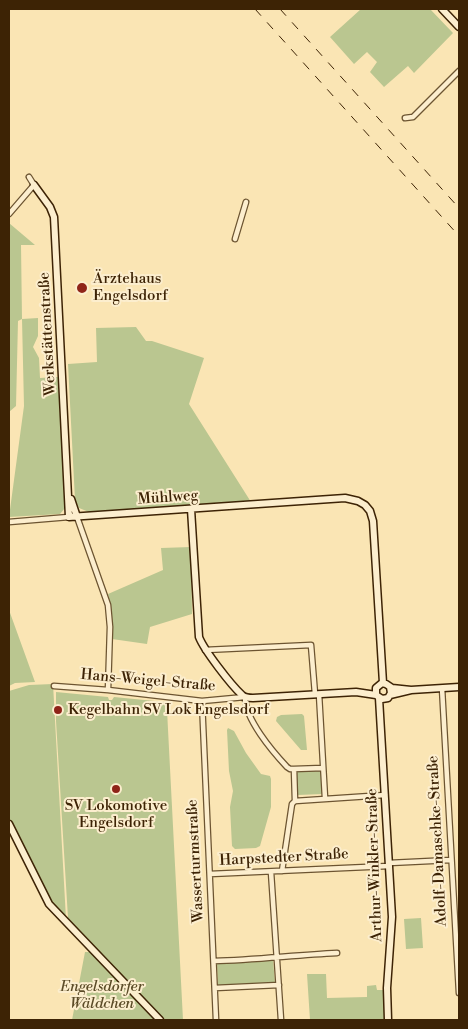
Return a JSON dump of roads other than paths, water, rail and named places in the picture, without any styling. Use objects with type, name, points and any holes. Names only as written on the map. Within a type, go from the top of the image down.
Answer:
[{"type":"street","points":[[442,9],[459,27]]},
{"type":"street","points":[[405,118],[413,118],[459,71]]},
{"type":"street","points":[[9,214],[34,185],[29,177]]},
{"type":"street","name":"Werkstättenstraße","points":[[34,185],[50,207],[54,217],[69,517]]},
{"type":"street","points":[[235,239],[246,202]]},
{"type":"street","name":"Werkstättenstraße","points":[[68,488],[108,605],[110,627],[108,690]]},
{"type":"street","name":"Mühlweg","points":[[9,522],[352,498],[366,505],[373,521],[383,683]]},
{"type":"street","points":[[191,509],[199,637],[205,650],[245,697],[247,710],[268,744],[287,767],[294,769],[323,768]]},
{"type":"street","points":[[205,650],[311,645],[326,798]]},
{"type":"street","points":[[376,687],[383,697],[391,690],[390,687],[383,683]]},
{"type":"street","name":"Hans-Weigel-Straße","points":[[54,686],[202,701],[245,697],[360,692],[383,683]]},
{"type":"street","name":"Hans-Weigel-Straße","points":[[390,687],[411,690]]},
{"type":"street","name":"Hans-Weigel-Straße","points":[[360,692],[383,697],[411,690],[459,687]]},
{"type":"street","name":"Adolf-Damaschke-Straße","points":[[442,688],[459,993]]},
{"type":"street","name":"Arthur-Winkler-Straße","points":[[383,697],[385,795],[392,917],[387,979],[388,1020]]},
{"type":"street","name":"Wasserturmstraße","points":[[202,701],[216,1020]]},
{"type":"street","points":[[282,871],[292,804],[295,801],[294,769]]},
{"type":"street","points":[[295,801],[385,795]]},
{"type":"street","points":[[9,824],[50,904],[160,1020]]},
{"type":"street","name":"Harpstedter Straße","points":[[210,874],[271,872],[451,860]]},
{"type":"street","points":[[271,872],[280,1020]]},
{"type":"street","points":[[214,962],[337,953]]},
{"type":"street","name":"Arthur-Winkler-Straße","points":[[387,979],[392,1020]]},
{"type":"street","points":[[215,988],[279,985]]},
{"type":"railway","points":[[255,9],[459,236]]},
{"type":"railway","points":[[280,9],[459,208]]},
{"type":"place","name":"Ärztehaus Engelsdorf","points":[[82,288]]},
{"type":"place","name":"Kegelbahn SV Lok Engelsdorf","points":[[58,710]]},
{"type":"place","name":"SV Lokomotive Engelsdorf","points":[[116,789]]},
{"type":"park label","name":"Engelsdorfer Wäldchen","points":[[102,996]]}]
